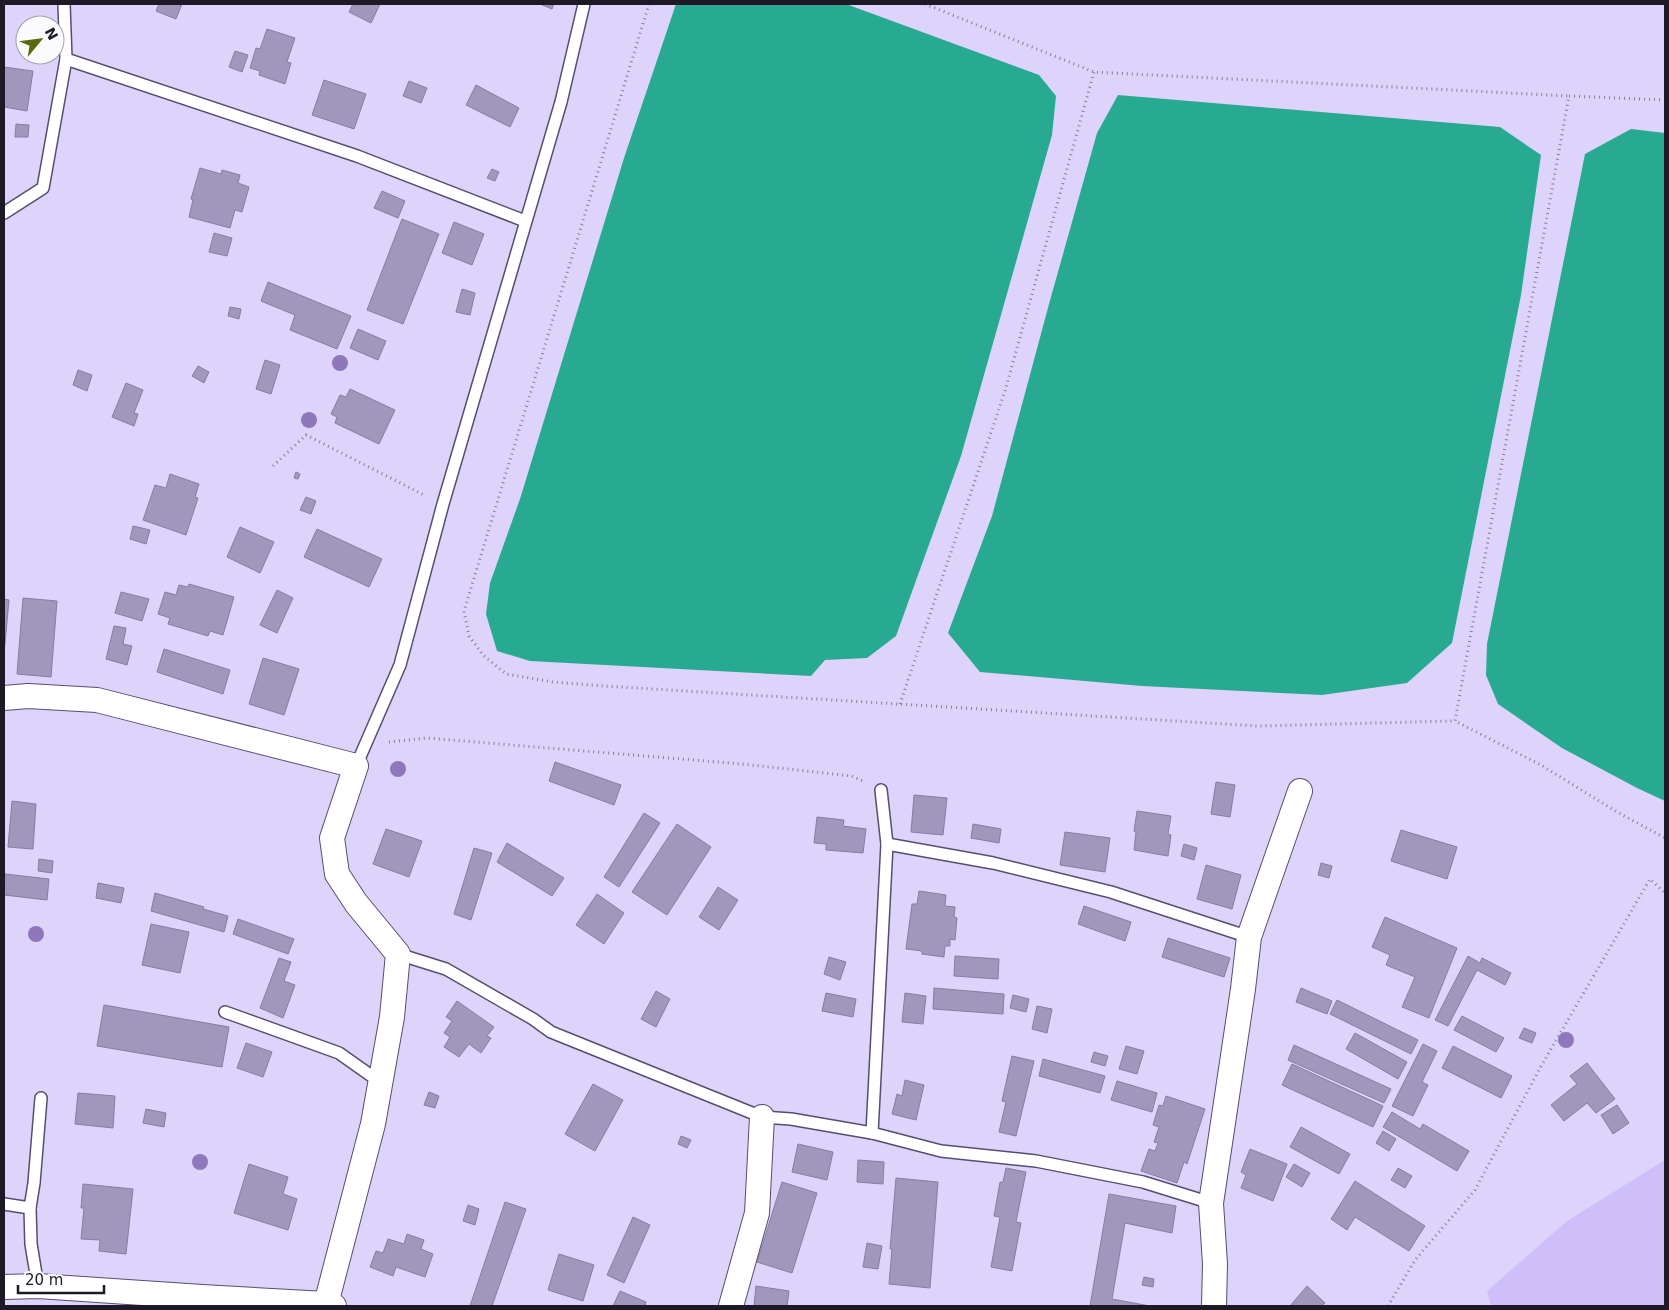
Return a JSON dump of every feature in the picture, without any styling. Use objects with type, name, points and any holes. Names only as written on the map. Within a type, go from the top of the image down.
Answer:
[{"type":"street","points":[[4,698],[28,696],[97,700],[359,758],[332,838],[337,874],[356,903],[398,954],[392,1017],[373,1124],[330,1305],[38,1286],[4,1287]]},
{"type":"street","points":[[1214,1306],[1215,1264],[1211,1203],[1250,937],[1300,791]]},
{"type":"street","points":[[731,1306],[757,1212],[762,1117]]},
{"type":"lane","points":[[4,213],[43,188],[66,59],[64,4]]},
{"type":"lane","points":[[359,758],[400,665],[443,504],[525,221],[562,102],[584,4]]},
{"type":"lane","points":[[66,59],[357,156],[525,221]]},
{"type":"lane","points":[[872,1133],[888,844],[882,790]]},
{"type":"lane","points":[[888,844],[993,863],[1111,892],[1250,937]]},
{"type":"lane","points":[[398,954],[446,969],[533,1019],[551,1032],[762,1117],[791,1119],[872,1133],[941,1151],[1036,1161],[1133,1180],[1211,1203]]},
{"type":"lane","points":[[225,1012],[339,1053],[380,1082]]},
{"type":"lane","points":[[38,1286],[31,1244],[30,1208],[41,1098]]},
{"type":"lane","points":[[4,1204],[30,1208]]},
{"type":"path","points":[[648,4],[464,611],[469,636],[483,655],[506,674],[553,682],[604,686],[1258,726],[1455,721],[1541,766],[1617,812],[1665,838]]},
{"type":"path","points":[[925,4],[1094,72],[1665,100]]},
{"type":"path","points":[[900,704],[1005,391],[1094,72]]},
{"type":"path","points":[[1455,721],[1569,96]]},
{"type":"path","points":[[273,466],[306,435],[443,504]]},
{"type":"path","points":[[359,758],[390,742],[437,738],[742,764],[852,776],[882,790]]},
{"type":"path","points":[[1388,1306],[1415,1260],[1475,1190],[1540,1068],[1650,878],[1665,893]]},
{"type":"shaded area","points":[[676,4],[846,4],[1039,75],[1056,96],[1052,135],[961,456],[896,636],[867,658],[825,660],[811,676],[530,661],[497,651],[486,614],[490,583],[520,499],[624,158]]},
{"type":"shaded area","points":[[1118,95],[1500,127],[1541,155],[1521,295],[1452,643],[1407,683],[1322,695],[1142,686],[980,672],[948,633],[992,516],[1097,133]]},
{"type":"shaded area","points":[[1631,129],[1665,133],[1665,801],[1562,748],[1498,704],[1486,675],[1487,644],[1585,154]]},
{"type":"shaded area","points":[[1665,1160],[1665,1306],[1491,1306],[1487,1291],[1567,1221]]},
{"type":"building","points":[[159,4],[182,4],[176,19],[156,11]]},
{"type":"building","points":[[353,4],[380,4],[371,23],[349,12]]},
{"type":"building","points":[[540,4],[554,4],[552,9]]},
{"type":"building","points":[[267,29],[295,38],[287,62],[291,63],[285,84],[259,75],[260,71],[250,68],[256,48],[260,49]]},
{"type":"building","points":[[235,51],[248,55],[242,72],[229,67]]},
{"type":"building","points":[[4,67],[33,71],[27,111],[4,107]]},
{"type":"building","points":[[324,80],[366,94],[354,129],[312,115]]},
{"type":"building","points":[[409,81],[427,88],[421,103],[403,96]]},
{"type":"building","points":[[476,85],[519,108],[510,127],[466,105]]},
{"type":"building","points":[[16,124],[29,125],[28,137],[15,137]]},
{"type":"building","points":[[200,168],[221,174],[222,170],[240,175],[238,183],[249,187],[242,212],[235,210],[230,228],[189,217],[193,200],[191,199]]},
{"type":"building","points":[[492,169],[499,172],[495,181],[487,178]]},
{"type":"building","points":[[382,191],[405,201],[398,218],[374,208]]},
{"type":"building","points":[[402,219],[439,234],[403,324],[367,310]]},
{"type":"building","points":[[454,222],[484,234],[472,265],[442,253]]},
{"type":"building","points":[[214,233],[232,238],[227,256],[209,252]]},
{"type":"building","points":[[268,282],[351,316],[337,349],[290,330],[295,315],[261,301]]},
{"type":"building","points":[[462,289],[475,293],[470,315],[456,312]]},
{"type":"building","points":[[230,307],[241,309],[239,319],[228,316]]},
{"type":"building","points":[[358,329],[386,341],[378,360],[350,348]]},
{"type":"building","points":[[265,360],[280,365],[271,394],[256,389]]},
{"type":"building","points":[[198,366],[209,372],[204,383],[192,376]]},
{"type":"building","points":[[78,370],[92,375],[87,391],[73,385]]},
{"type":"building","points":[[126,383],[143,390],[134,413],[138,414],[134,426],[112,417]]},
{"type":"building","points":[[350,389],[395,410],[379,444],[335,423],[337,417],[331,414],[340,395],[346,397]]},
{"type":"building","points":[[296,472],[300,474],[298,479],[294,478]]},
{"type":"building","points":[[170,474],[199,484],[195,497],[198,498],[186,535],[143,520],[155,485],[166,488]]},
{"type":"building","points":[[306,497],[316,501],[311,514],[300,510]]},
{"type":"building","points":[[133,526],[150,530],[146,544],[130,539]]},
{"type":"building","points":[[240,527],[274,542],[260,573],[227,557]]},
{"type":"building","points":[[317,529],[382,559],[369,587],[304,557]]},
{"type":"building","points":[[189,584],[234,597],[223,635],[210,631],[208,636],[168,624],[170,618],[158,614],[165,592],[176,595],[179,585],[188,587]]},
{"type":"building","points":[[277,590],[293,598],[277,633],[260,625]]},
{"type":"building","points":[[121,592],[149,599],[142,621],[115,613]]},
{"type":"building","points":[[23,598],[57,601],[51,677],[17,674]]},
{"type":"building","points":[[4,599],[9,600],[4,654]]},
{"type":"building","points":[[114,626],[126,628],[123,644],[132,646],[127,665],[106,659]]},
{"type":"building","points":[[164,649],[230,670],[223,694],[157,672]]},
{"type":"building","points":[[263,658],[299,669],[284,715],[249,704]]},
{"type":"building","points":[[555,762],[621,785],[614,805],[549,781]]},
{"type":"building","points":[[1216,782],[1235,785],[1230,817],[1211,814]]},
{"type":"building","points":[[914,795],[947,798],[943,835],[911,832]]},
{"type":"building","points":[[12,801],[36,804],[33,849],[8,847]]},
{"type":"building","points":[[1137,811],[1171,816],[1168,834],[1171,835],[1168,856],[1134,850]]},
{"type":"building","points":[[644,813],[660,823],[619,887],[604,877]]},
{"type":"building","points":[[817,817],[844,820],[843,826],[866,829],[863,853],[826,850],[826,844],[814,843]]},
{"type":"building","points":[[677,824],[711,847],[667,915],[632,892]]},
{"type":"building","points":[[973,824],[1001,829],[999,843],[971,838]]},
{"type":"building","points":[[386,829],[422,841],[409,877],[373,864]]},
{"type":"building","points":[[1401,830],[1457,847],[1447,879],[1391,861]]},
{"type":"building","points":[[1065,832],[1110,838],[1105,872],[1060,865]]},
{"type":"building","points":[[507,843],[564,878],[552,896],[497,862]]},
{"type":"building","points":[[1184,844],[1197,848],[1194,860],[1181,856]]},
{"type":"building","points":[[474,848],[492,853],[471,920],[454,914]]},
{"type":"building","points":[[39,859],[53,861],[52,873],[38,871]]},
{"type":"building","points":[[1321,863],[1332,866],[1329,878],[1318,875]]},
{"type":"building","points":[[1206,865],[1241,875],[1232,909],[1197,899]]},
{"type":"building","points":[[5,874],[49,879],[47,900],[4,895]]},
{"type":"building","points":[[98,883],[124,888],[121,903],[96,898]]},
{"type":"building","points":[[718,887],[738,900],[719,930],[699,917]]},
{"type":"building","points":[[919,891],[946,895],[945,906],[955,907],[954,917],[957,918],[955,940],[950,939],[950,946],[945,946],[944,957],[922,954],[922,951],[906,949],[912,904],[917,904]]},
{"type":"building","points":[[155,893],[228,916],[224,932],[151,911]]},
{"type":"building","points":[[597,894],[624,913],[604,944],[576,925]]},
{"type":"building","points":[[1084,906],[1131,922],[1125,941],[1078,924]]},
{"type":"building","points":[[1385,917],[1457,948],[1429,1018],[1402,1007],[1415,977],[1386,965],[1390,955],[1372,947]]},
{"type":"building","points":[[238,919],[294,939],[288,954],[233,934]]},
{"type":"building","points":[[151,924],[189,932],[180,973],[142,965]]},
{"type":"building","points":[[1168,938],[1230,958],[1224,977],[1162,957]]},
{"type":"building","points":[[955,956],[999,959],[998,979],[954,976]]},
{"type":"building","points":[[1468,956],[1480,963],[1482,958],[1511,973],[1505,985],[1477,970],[1448,1026],[1435,1020]]},
{"type":"building","points":[[829,957],[846,962],[840,980],[824,974]]},
{"type":"building","points":[[279,958],[291,962],[284,981],[295,985],[283,1018],[260,1008]]},
{"type":"building","points":[[934,988],[1004,994],[1003,1014],[933,1009]]},
{"type":"building","points":[[1301,988],[1332,1001],[1327,1014],[1296,1002]]},
{"type":"building","points":[[656,991],[670,999],[656,1027],[641,1019]]},
{"type":"building","points":[[826,993],[856,999],[853,1017],[822,1011]]},
{"type":"building","points":[[905,993],[926,996],[923,1024],[902,1022]]},
{"type":"building","points":[[1013,995],[1029,999],[1026,1012],[1010,1008]]},
{"type":"building","points":[[1337,1000],[1418,1040],[1411,1054],[1330,1014]]},
{"type":"building","points":[[457,1001],[494,1027],[487,1036],[491,1038],[481,1053],[469,1044],[459,1057],[444,1047],[450,1037],[444,1033],[452,1021],[446,1017]]},
{"type":"building","points":[[104,1005],[229,1027],[222,1067],[97,1046]]},
{"type":"building","points":[[1037,1006],[1052,1009],[1047,1033],[1032,1029]]},
{"type":"building","points":[[1462,1016],[1504,1038],[1496,1052],[1454,1030]]},
{"type":"building","points":[[1524,1028],[1536,1033],[1532,1043],[1519,1038]]},
{"type":"building","points":[[1355,1033],[1407,1062],[1398,1079],[1346,1049]]},
{"type":"building","points":[[246,1043],[272,1052],[263,1077],[237,1068]]},
{"type":"building","points":[[1423,1044],[1437,1051],[1422,1082],[1428,1085],[1413,1116],[1392,1106]]},
{"type":"building","points":[[1294,1045],[1391,1089],[1384,1103],[1288,1060]]},
{"type":"building","points":[[1126,1046],[1144,1051],[1137,1074],[1119,1069]]},
{"type":"building","points":[[1453,1046],[1512,1076],[1501,1098],[1442,1068]]},
{"type":"building","points":[[1094,1052],[1108,1056],[1105,1066],[1091,1062]]},
{"type":"building","points":[[1012,1056],[1034,1061],[1016,1136],[999,1132],[1006,1102],[1002,1101]]},
{"type":"building","points":[[1043,1059],[1105,1076],[1100,1093],[1039,1076]]},
{"type":"building","points":[[1587,1063],[1615,1099],[1596,1113],[1587,1103],[1564,1121],[1551,1105],[1577,1084],[1570,1076]]},
{"type":"building","points":[[1292,1064],[1383,1106],[1373,1127],[1282,1085]]},
{"type":"building","points":[[905,1080],[924,1085],[916,1120],[892,1114],[897,1094],[902,1096]]},
{"type":"building","points":[[1117,1081],[1157,1093],[1152,1112],[1111,1100]]},
{"type":"building","points":[[593,1084],[623,1100],[595,1151],[565,1134]]},
{"type":"building","points":[[429,1092],[439,1096],[435,1108],[424,1105]]},
{"type":"building","points":[[78,1093],[115,1096],[113,1128],[75,1124]]},
{"type":"building","points":[[1166,1096],[1205,1109],[1187,1164],[1184,1162],[1177,1183],[1141,1171],[1149,1149],[1155,1151],[1158,1143],[1154,1142],[1159,1127],[1153,1125],[1159,1105],[1163,1106]]},
{"type":"building","points":[[1617,1105],[1629,1123],[1613,1134],[1601,1115]]},
{"type":"building","points":[[146,1109],[166,1113],[164,1127],[143,1123]]},
{"type":"building","points":[[1392,1112],[1420,1129],[1423,1124],[1469,1151],[1457,1171],[1383,1127]]},
{"type":"building","points":[[1301,1127],[1350,1154],[1339,1174],[1290,1147]]},
{"type":"building","points":[[1383,1131],[1396,1139],[1389,1151],[1376,1143]]},
{"type":"building","points":[[681,1136],[691,1140],[687,1148],[678,1144]]},
{"type":"building","points":[[798,1144],[833,1152],[827,1180],[792,1172]]},
{"type":"building","points":[[1250,1149],[1287,1164],[1273,1201],[1241,1188],[1246,1175],[1241,1172]]},
{"type":"building","points":[[858,1160],[884,1162],[883,1184],[857,1182]]},
{"type":"building","points":[[249,1164],[288,1177],[283,1194],[297,1199],[288,1230],[234,1213]]},
{"type":"building","points":[[1294,1164],[1310,1173],[1302,1187],[1286,1177]]},
{"type":"building","points":[[1006,1168],[1026,1172],[1016,1222],[1021,1223],[1012,1271],[991,1267],[1000,1217],[994,1216],[1000,1182],[1003,1182]]},
{"type":"building","points":[[1398,1168],[1412,1176],[1405,1188],[1391,1180]]},
{"type":"building","points":[[896,1178],[938,1182],[930,1288],[889,1284]]},
{"type":"building","points":[[1355,1181],[1425,1226],[1409,1251],[1355,1217],[1347,1230],[1331,1219]]},
{"type":"building","points":[[782,1182],[817,1193],[792,1273],[757,1262]]},
{"type":"building","points":[[83,1184],[133,1189],[126,1254],[99,1251],[100,1240],[81,1239],[84,1208],[81,1208]]},
{"type":"building","points":[[1109,1194],[1176,1206],[1172,1233],[1125,1223],[1112,1299],[1150,1306],[1090,1306]]},
{"type":"building","points":[[505,1202],[526,1209],[492,1306],[470,1306]]},
{"type":"building","points":[[468,1205],[479,1209],[475,1225],[463,1221]]},
{"type":"building","points":[[633,1217],[650,1225],[624,1283],[607,1275]]},
{"type":"building","points":[[407,1234],[424,1240],[421,1249],[433,1254],[425,1277],[396,1267],[393,1276],[370,1267],[376,1251],[383,1253],[388,1239],[404,1244]]},
{"type":"building","points":[[867,1243],[882,1246],[878,1269],[863,1267]]},
{"type":"building","points":[[559,1254],[594,1265],[583,1301],[548,1290]]},
{"type":"building","points":[[1144,1277],[1154,1279],[1153,1287],[1142,1285]]},
{"type":"building","points":[[756,1286],[789,1291],[787,1306],[754,1306]]},
{"type":"building","points":[[1307,1286],[1325,1303],[1322,1306],[1290,1306]]},
{"type":"building","points":[[620,1291],[646,1302],[645,1306],[613,1306]]}]
